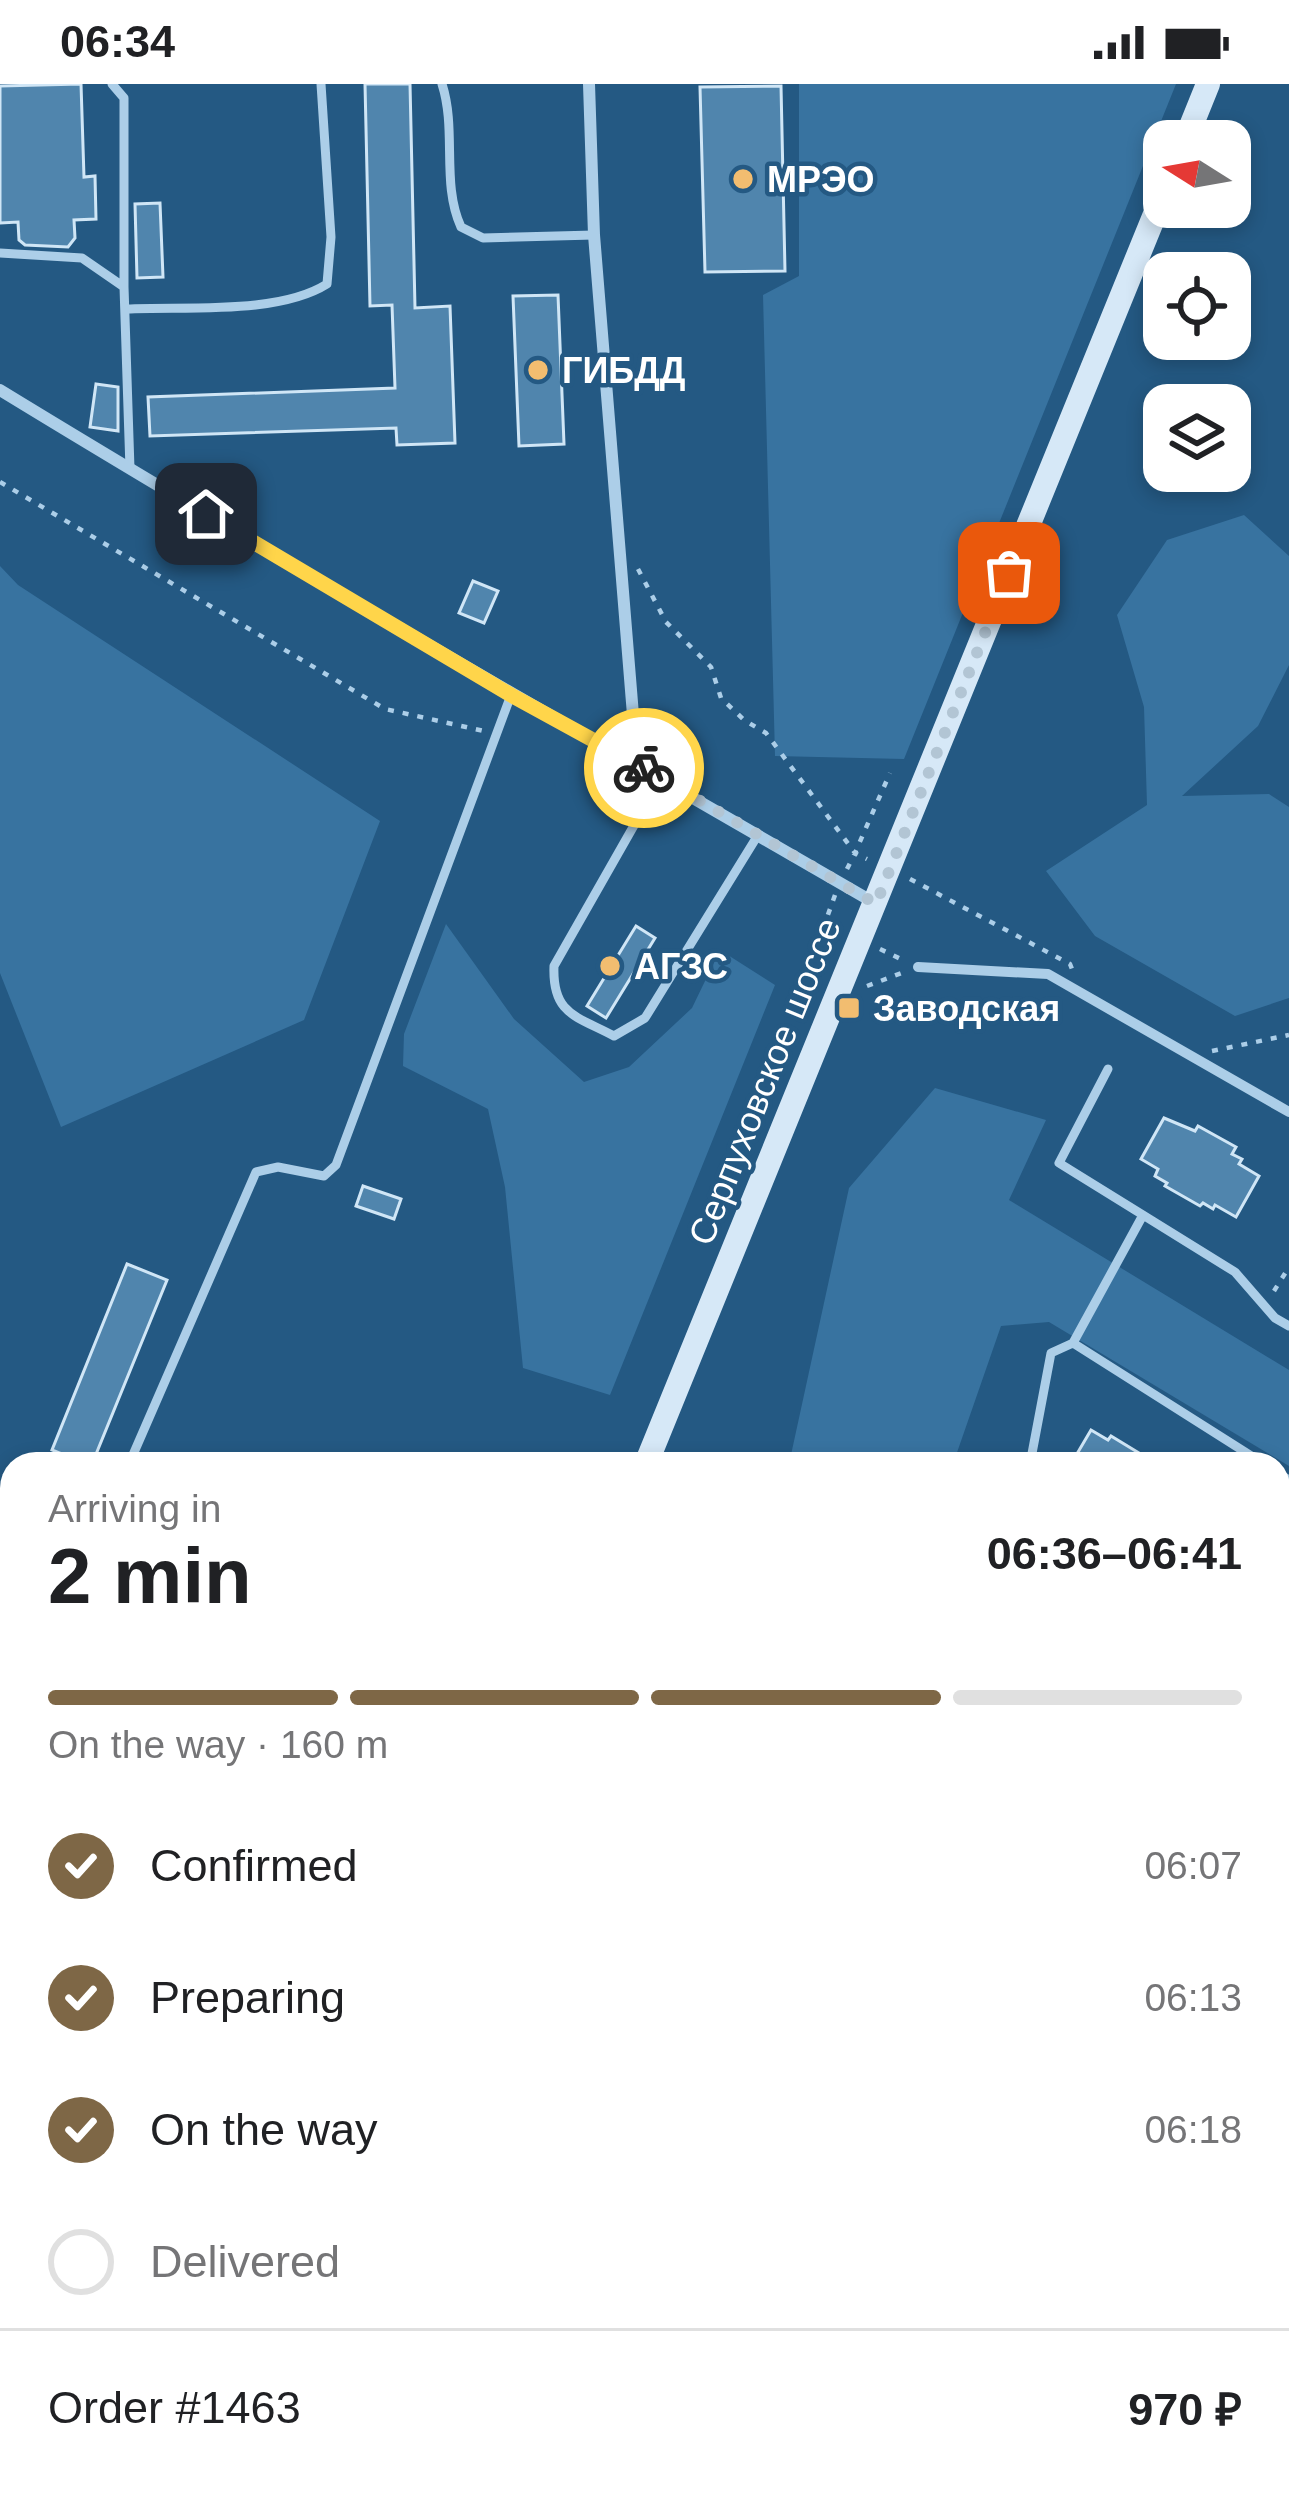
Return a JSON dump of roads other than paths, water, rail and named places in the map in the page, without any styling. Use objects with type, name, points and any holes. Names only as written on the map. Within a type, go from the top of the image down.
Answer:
[{"type":"main road","points":[[1193,120],[1208,84]]},
{"type":"main road","name":"Серпуховское шоссе","points":[[651,1452],[1149,228]]},
{"type":"street","points":[[589,84],[594,235],[637,764]]},
{"type":"street","points":[[0,390],[511,695],[876,904]]},
{"type":"street","points":[[918,967],[1048,974],[1289,1112]]},
{"type":"lane","points":[[112,84],[124,98],[130,469]]},
{"type":"lane","points":[[127,309],[271,302],[298,298],[327,284],[331,237],[321,84]]},
{"type":"lane","points":[[442,84],[451,135],[455,214],[461,227],[484,238],[594,235]]},
{"type":"lane","points":[[0,253],[82,258],[124,287]]},
{"type":"lane","points":[[134,1452],[256,1172],[278,1167],[324,1176],[336,1165],[511,695]]},
{"type":"lane","points":[[661,778],[554,966],[553,991],[561,1008],[614,1036],[646,1018],[758,836]]},
{"type":"lane","points":[[1108,1069],[1059,1163],[1235,1272],[1289,1326]]},
{"type":"lane","points":[[1032,1452],[1051,1353],[1073,1343],[1143,1215]]},
{"type":"lane","points":[[1073,1343],[1245,1452]]},
{"type":"place","name":"МРЭО","points":[[743,179]]},
{"type":"place","name":"ГИБДД","points":[[538,370]]},
{"type":"place","name":"АГЗС","points":[[610,966]]},
{"type":"place","name":"Заводская","points":[[849,1008]]}]
